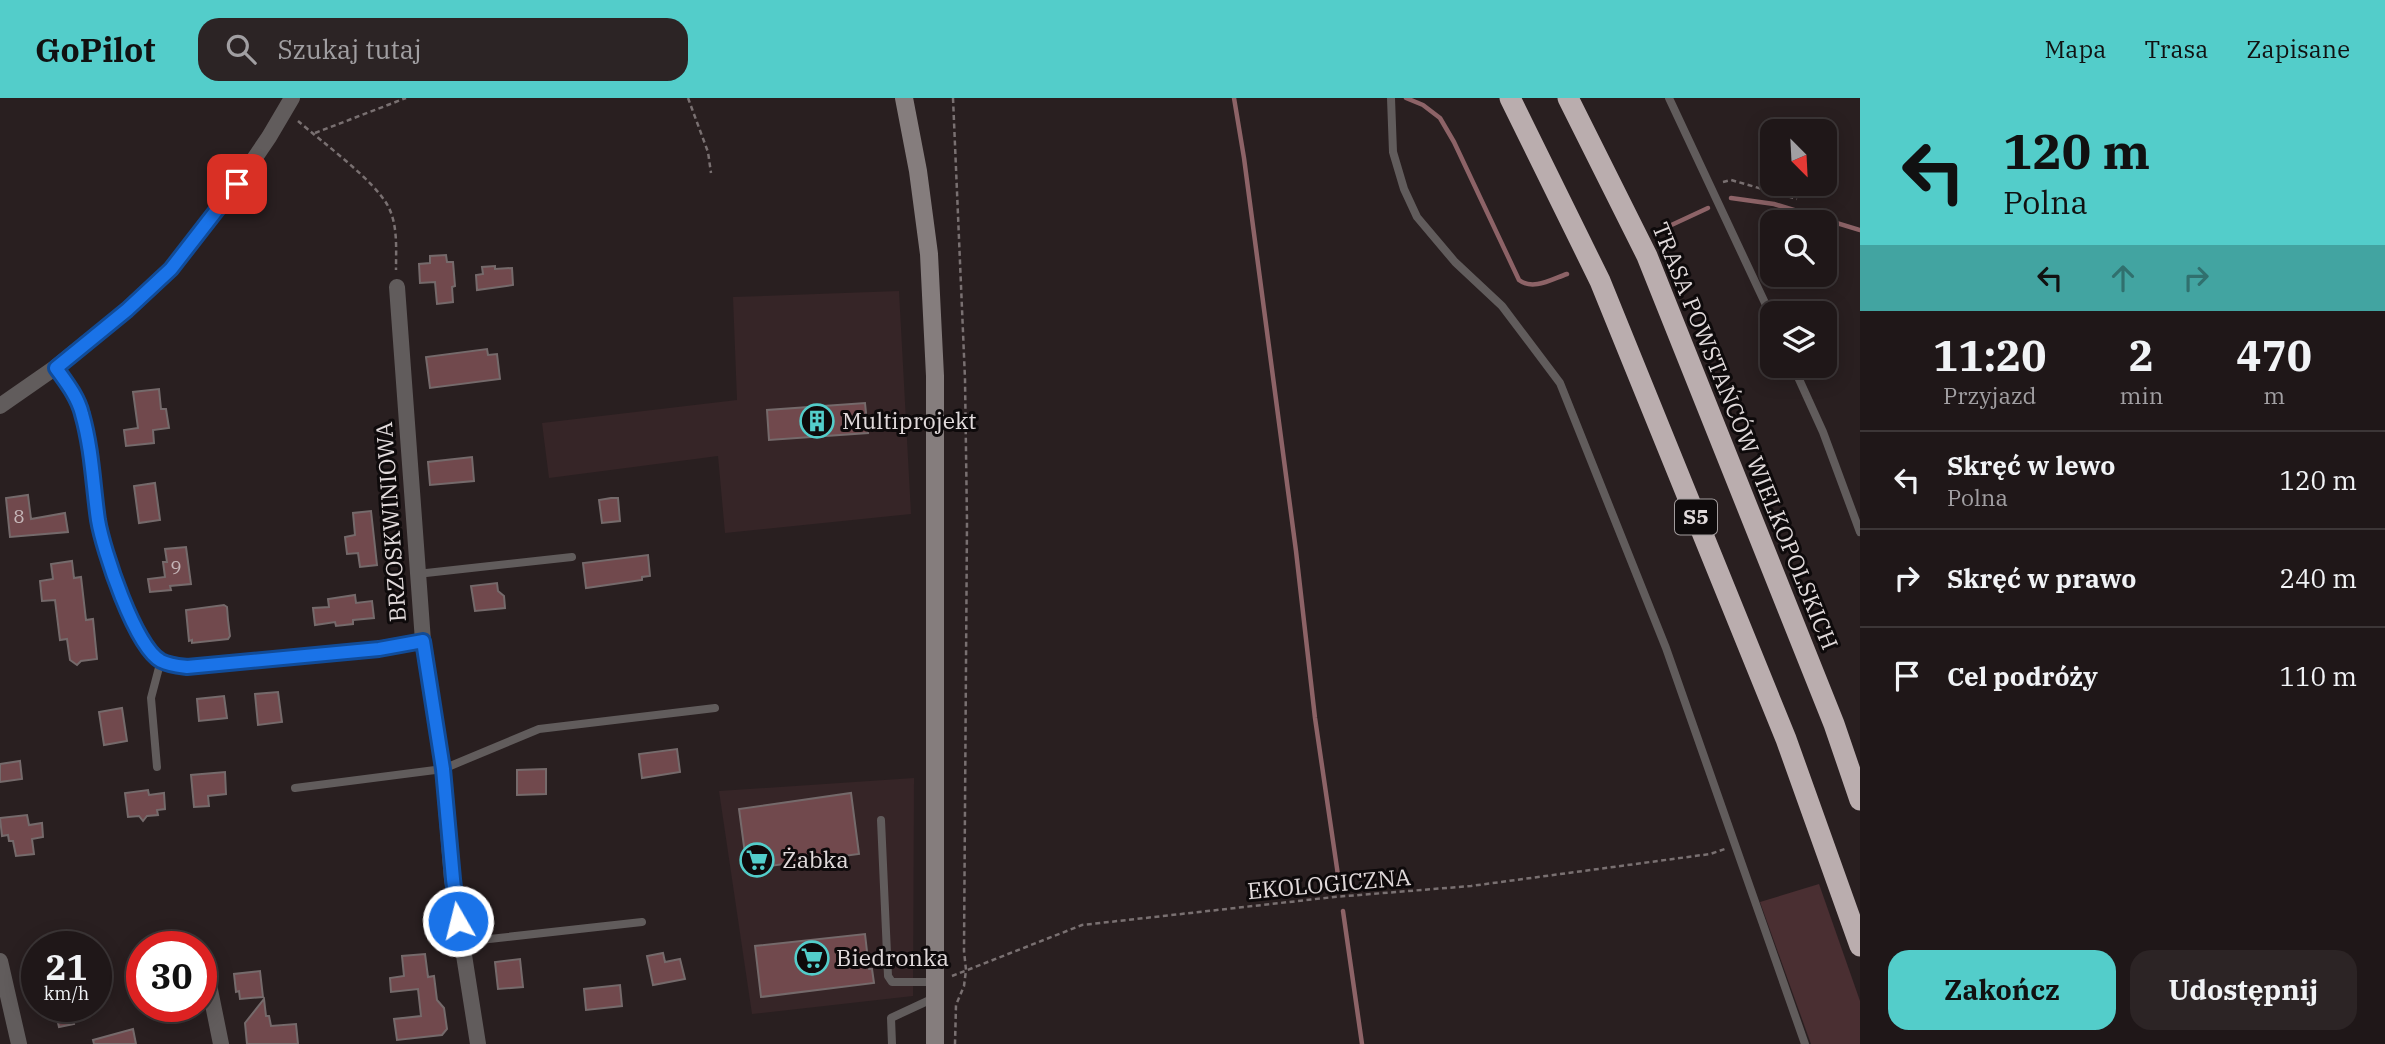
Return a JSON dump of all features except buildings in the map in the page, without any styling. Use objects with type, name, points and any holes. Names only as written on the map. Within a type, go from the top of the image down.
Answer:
[{"type":"highway","name":"S5","points":[[1510,98],[1600,281],[1786,739],[1860,946]]},
{"type":"highway","name":"TRASA POWSTAŃCÓW WIELKOPOLSKICH","points":[[1568,98],[1647,256],[1834,724],[1860,800]]},
{"type":"main road","points":[[904,98],[918,171],[929,254],[934,362],[934,1044]]},
{"type":"street","points":[[0,406],[56,368],[127,310],[171,269],[237,184],[288,104]]},
{"type":"street","name":"BRZOSKWINIOWA","points":[[397,287],[423,641],[443,769],[461,942],[478,1044]]},
{"type":"street","points":[[56,368],[70,387],[82,411],[89,443],[99,523],[107,552],[143,643],[161,660],[187,667],[379,649],[423,641]]},
{"type":"street","points":[[0,961],[19,1044]]},
{"type":"street","points":[[217,1022],[221,1044]]},
{"type":"lane","points":[[1391,98],[1393,152],[1404,190],[1417,217],[1455,262],[1502,306],[1560,383],[1666,648],[1805,1044]]},
{"type":"lane","points":[[1669,98],[1764,301]]},
{"type":"lane","points":[[1798,378],[1823,432],[1860,532]]},
{"type":"lane","points":[[417,574],[572,556]]},
{"type":"lane","points":[[157,767],[151,698],[161,660]]},
{"type":"lane","points":[[295,788],[443,769],[539,729],[715,708]]},
{"type":"lane","points":[[881,820],[888,976],[892,982],[934,990]]},
{"type":"lane","points":[[461,942],[642,922]]},
{"type":"lane","points":[[892,1044],[891,1017],[934,990]]},
{"type":"path","points":[[313,134],[406,98]]},
{"type":"path","points":[[688,98],[708,152],[711,173]]},
{"type":"path","points":[[953,98],[965,379],[966,970],[964,986],[956,1005],[955,1044]]},
{"type":"path","points":[[288,104],[313,134],[370,184],[388,206],[395,228],[397,287]]},
{"type":"path","points":[[1710,185],[1731,180],[1797,199]]},
{"type":"path","name":"EKOLOGICZNA","points":[[934,990],[966,970],[1082,925],[1334,897],[1471,886],[1710,854],[1735,846]]},
{"type":"shaded area","points":[[899,291],[911,514],[725,533],[718,456],[549,478],[542,423],[737,400],[733,297]]},
{"type":"shaded area","points":[[914,778],[913,996],[752,1014],[719,791]]},
{"type":"shaded area","points":[[1819,884],[1860,1001],[1860,1044],[1811,1044],[1760,902]]},
{"type":"waterway","points":[[1234,98],[1339,882]]},
{"type":"waterway","points":[[1406,98],[1423,105],[1440,118],[1519,280],[1536,284],[1567,274]]},
{"type":"waterway","points":[[1731,198],[1774,204],[1860,230]]},
{"type":"waterway","points":[[1665,228],[1708,208]]},
{"type":"waterway","points":[[1343,911],[1362,1044]]},
{"type":"place","name":"Multiprojekt","points":[[817,421]]},
{"type":"place","name":"Żabka","points":[[757,860]]},
{"type":"place","name":"Biedronka","points":[[812,958]]},
{"type":"route","points":[[237,184],[171,269],[127,310],[56,368],[70,387],[82,411],[89,443],[99,523],[107,552],[126,606],[143,643],[151,653],[174,665],[187,667],[379,649],[423,641],[443,769],[458,921]]}]
